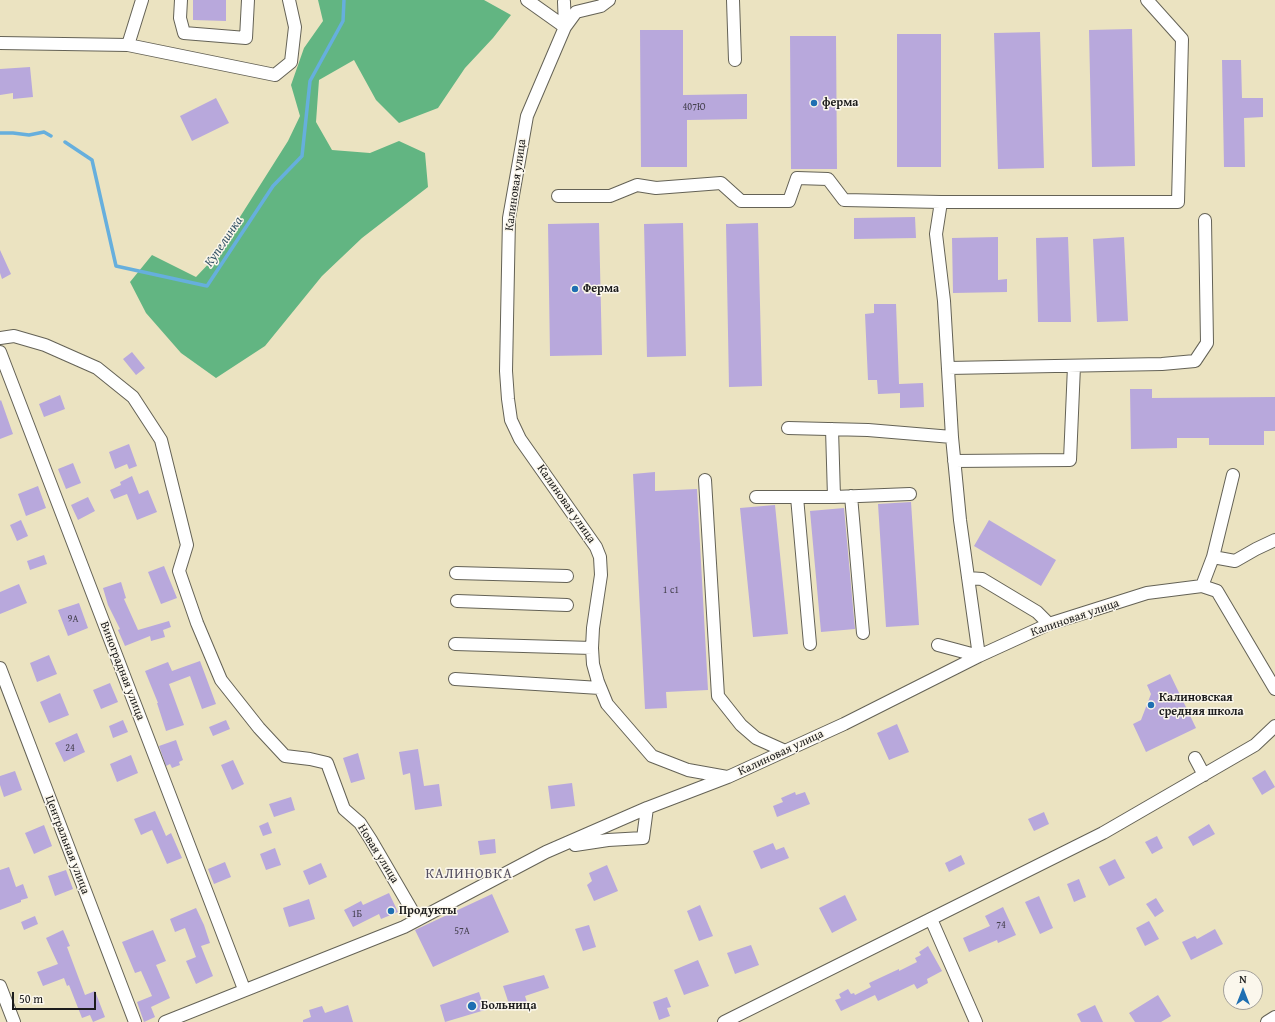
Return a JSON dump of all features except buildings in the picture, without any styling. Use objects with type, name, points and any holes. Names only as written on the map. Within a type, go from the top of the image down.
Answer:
[{"type":"street","points":[[128,45],[142,0]]},
{"type":"street","points":[[181,0],[180,18],[184,33],[246,38],[248,0]]},
{"type":"street","points":[[0,43],[128,45],[275,75],[291,62],[295,27],[289,0]]},
{"type":"street","points":[[527,0],[565,27]]},
{"type":"street","points":[[565,27],[576,12],[601,6],[609,0]]},
{"type":"street","points":[[733,0],[734,60]]},
{"type":"street","points":[[558,196],[610,196],[637,185],[656,188],[721,183],[741,201],[789,201],[797,178],[828,179],[844,200],[941,202],[1178,202],[1182,39],[1147,0]]},
{"type":"street","points":[[564,2],[565,27]]},
{"type":"street","name":"Калиновая улица","points":[[565,27],[527,116],[509,218],[506,371],[508,399],[511,420],[520,439],[596,547],[600,558],[601,575],[593,628],[593,664],[600,688],[607,704],[652,756],[688,770],[728,777],[844,724],[979,656],[1049,624],[1147,593],[1202,586]]},
{"type":"street","points":[[938,645],[979,656],[960,520],[954,462],[944,302],[936,234],[941,202]]},
{"type":"street","points":[[948,368],[1162,364],[1195,361],[1207,343],[1205,220]]},
{"type":"street","name":"Новая улица","points":[[0,338],[14,336],[45,345],[97,368],[133,397],[161,440],[187,544],[179,571],[197,623],[221,680],[259,728],[285,756],[327,763],[344,809],[360,823],[417,919]]},
{"type":"street","name":"Виноградная улица","points":[[0,352],[244,990]]},
{"type":"street","points":[[954,462],[1070,460],[1074,366]]},
{"type":"street","points":[[788,428],[868,430],[952,437]]},
{"type":"street","points":[[832,429],[834,497]]},
{"type":"street","points":[[1233,475],[1213,556],[1202,586],[1217,591],[1275,689]]},
{"type":"street","points":[[705,480],[718,696],[741,725],[756,738],[785,751]]},
{"type":"street","points":[[756,497],[834,497],[910,494]]},
{"type":"street","points":[[851,496],[863,633]]},
{"type":"street","points":[[797,497],[810,644]]},
{"type":"street","points":[[1213,556],[1235,561],[1275,540]]},
{"type":"street","points":[[456,573],[568,576]]},
{"type":"street","points":[[968,578],[982,578],[1037,612],[1049,624]]},
{"type":"street","points":[[457,601],[568,605]]},
{"type":"street","points":[[454,644],[592,648]]},
{"type":"street","name":"Центральная улица","points":[[0,668],[135,1022]]},
{"type":"street","points":[[454,679],[600,688]]},
{"type":"street","points":[[724,1022],[1103,833],[1255,744],[1275,726]]},
{"type":"street","points":[[1195,758],[1204,775]]},
{"type":"street","points":[[165,1022],[404,926],[558,847],[647,808],[728,777]]},
{"type":"street","points":[[558,847],[608,840],[643,838],[647,808]]},
{"type":"street","points":[[930,919],[976,1022]]},
{"type":"street","points":[[0,986],[14,1022]]},
{"type":"street","points":[[1267,1022],[1275,1017]]},
{"type":"green space","points":[[318,0],[484,0],[511,15],[493,38],[465,68],[438,108],[399,123],[376,100],[354,60],[319,80],[316,122],[332,150],[370,153],[399,141],[425,153],[428,187],[362,238],[322,276],[265,346],[216,378],[181,353],[146,313],[130,282],[152,255],[196,277],[214,258],[288,141],[300,116],[291,85],[304,48],[323,21]]},
{"type":"waterway","name":"Купелинка","points":[[65,142],[92,160],[116,266],[207,286],[273,186],[302,156],[310,81],[343,21],[344,0]]},
{"type":"waterway","name":"Купелинка","points":[[0,133],[29,135],[44,132],[51,136]]},
{"type":"place","name":"ферма","points":[[814,103]]},
{"type":"place","name":"Ферма","points":[[575,289]]},
{"type":"place","name":"Калиновская средняя школа","points":[[1151,705]]},
{"type":"place","name":"Продукты","points":[[391,911]]},
{"type":"place","name":"Больница","points":[[472,1006]]},
{"type":"district","name":"КАЛИНОВКА","points":[[469,874]]}]
